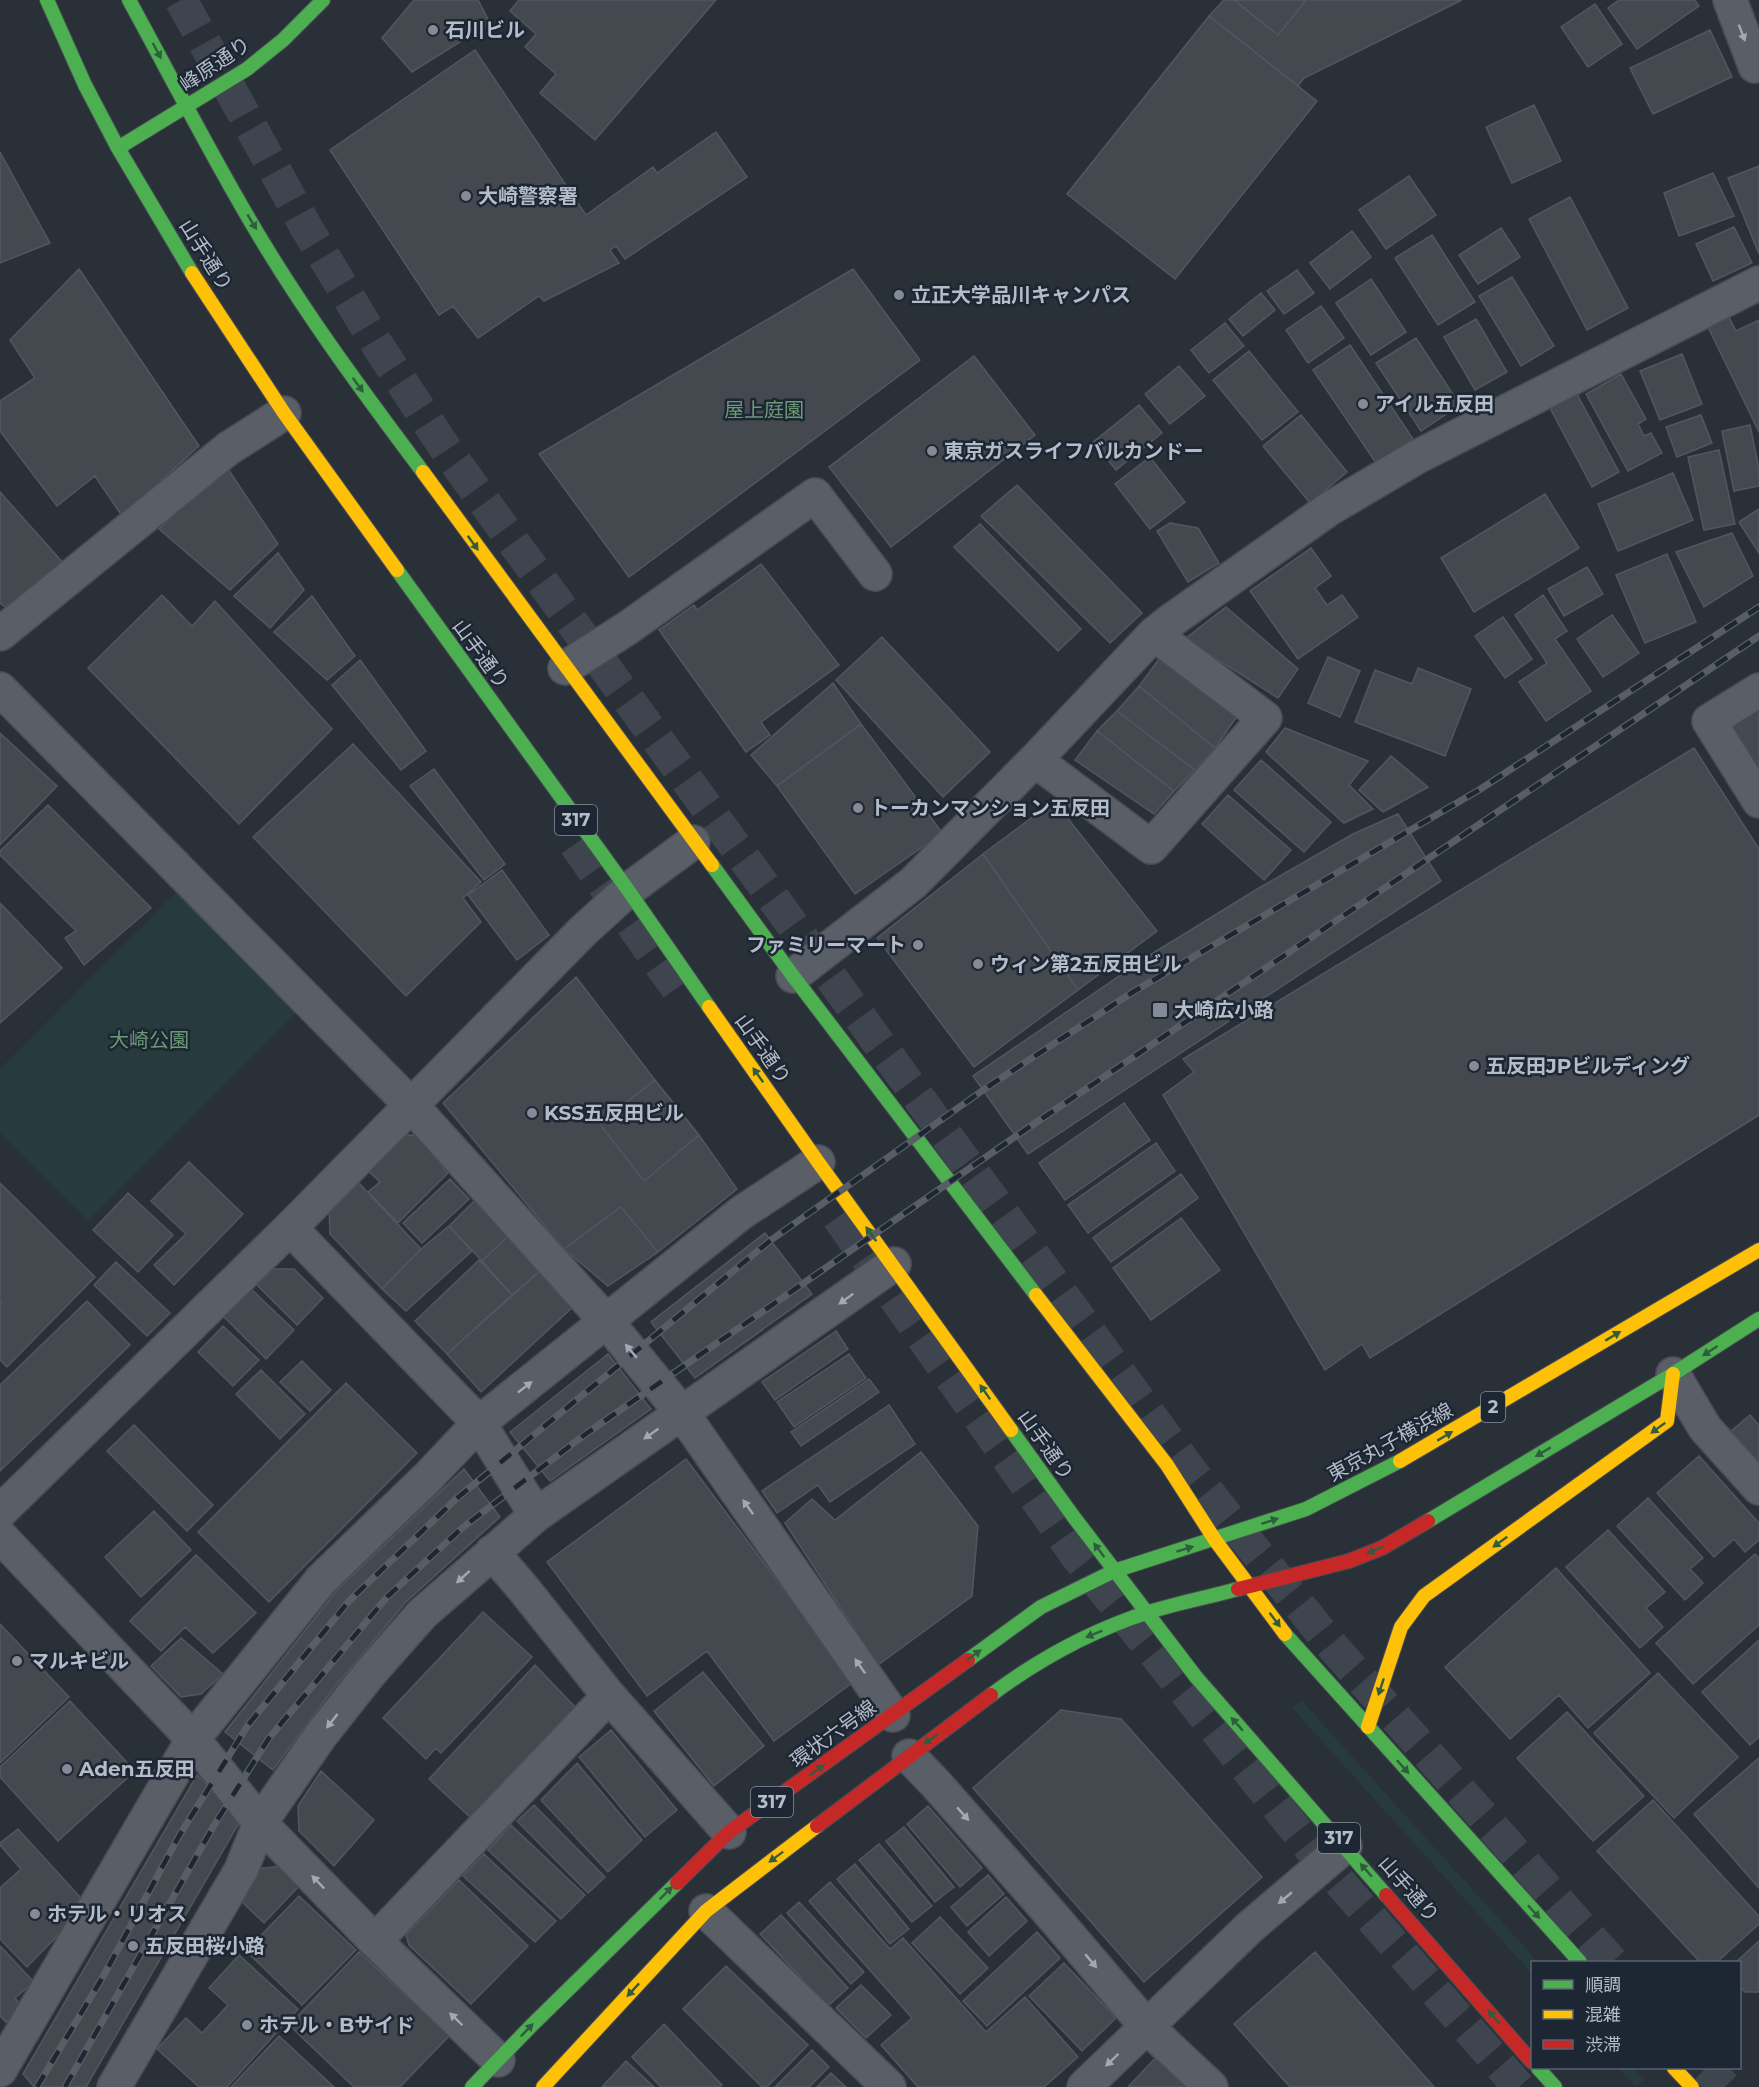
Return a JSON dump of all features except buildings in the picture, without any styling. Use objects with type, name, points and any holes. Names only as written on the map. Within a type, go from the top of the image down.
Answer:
[{"type":"main road","name":"山手通り","points":[[47,0],[85,85],[118,148],[194,276],[284,413],[628,890],[819,1162],[1114,1571],[1149,1612],[1196,1677],[1531,2060]]},
{"type":"main road","points":[[129,0],[252,224],[299,298],[356,382],[693,842],[1167,1465],[1215,1539],[1286,1636],[1579,1961]]},
{"type":"main road","name":"峰原通り","points":[[118,148],[247,69],[283,40],[323,0]]},
{"type":"main road","name":"東京丸子横浜線","points":[[1114,1571],[1306,1509],[1419,1451],[1759,1250]]},
{"type":"main road","points":[[1149,1612],[1348,1561],[1382,1548],[1673,1374],[1759,1319]]},
{"type":"main road","points":[[1368,1727],[1401,1626],[1424,1596],[1667,1421],[1673,1374]]},
{"type":"main road","name":"環状六号線","points":[[472,2087],[729,1832],[1041,1607],[1114,1571]]},
{"type":"main road","name":"317","points":[[543,2087],[706,1911],[1018,1675],[1073,1643],[1149,1612]]},
{"type":"main road","points":[[1540,2069],[1555,2087]]},
{"type":"main road","points":[[1676,2069],[1692,2087]]},
{"type":"street","points":[[1730,0],[1758,69]]},
{"type":"street","points":[[793,976],[913,883],[1035,760],[1154,634],[1329,509],[1417,457],[1759,283]]},
{"type":"street","points":[[0,634],[229,448],[284,413]]},
{"type":"street","points":[[565,668],[629,627],[815,495],[875,574]]},
{"type":"street","points":[[1035,760],[1151,846],[1265,718],[1154,634]]},
{"type":"street","points":[[0,689],[411,1106],[607,1322],[682,1413],[893,1715]]},
{"type":"street","points":[[1759,690],[1709,722],[1759,801]]},
{"type":"street","points":[[0,1512],[290,1228],[583,930],[628,890],[693,842]]},
{"type":"street","points":[[0,2070],[193,1739],[321,1580],[427,1478],[479,1423],[741,1213],[819,1162]]},
{"type":"street","points":[[290,1228],[479,1423],[536,1515]]},
{"type":"street","points":[[114,2087],[241,1870],[260,1823],[321,1735],[370,1673],[422,1614],[536,1515],[894,1264]]},
{"type":"street","points":[[1673,1374],[1705,1428],[1759,1488]]},
{"type":"street","points":[[0,1536],[193,1739],[260,1823],[375,1941],[498,2060]]},
{"type":"street","points":[[492,1552],[609,1696],[729,1832]]},
{"type":"street","points":[[375,1941],[609,1696]]},
{"type":"street","points":[[909,1756],[1019,1878],[1147,2027],[1211,2087]]},
{"type":"street","points":[[1084,2087],[1250,1927],[1345,1846]]},
{"type":"street","points":[[706,1911],[890,2087]]},
{"type":"green space","name":"大崎公園","points":[[177,891],[297,1011],[88,1220],[0,1133],[0,1069]]},
{"type":"green space","points":[[1302,1701],[1537,1961],[1531,1961],[1531,1973],[1292,1708]]},
{"type":"green space","points":[[1619,2069],[1634,2069],[1644,2080],[1636,2087]]},
{"type":"tunnel","points":[[181,0],[306,227],[378,346],[447,451],[1193,1474],[1333,1647],[1611,1961]]},
{"type":"tunnel","points":[[575,844],[677,988]]},
{"type":"tunnel","points":[[838,1217],[1078,1558],[1315,1854],[1519,2087]]},
{"type":"tunnel","points":[[1707,2069],[1725,2087]]},
{"type":"railway","points":[[37,2087],[104,1975],[179,1836],[248,1725],[349,1601],[456,1499],[771,1240],[989,1086],[1133,992],[1479,790],[1759,607]]},
{"type":"railway","points":[[65,2087],[216,1822],[269,1738],[387,1597],[462,1528],[587,1433],[1022,1132],[1759,636]]},
{"type":"traffic: fast","points":[[47,0],[85,85],[118,148],[192,273]]},
{"type":"traffic: fast","points":[[129,0],[252,224],[334,351],[423,472]]},
{"type":"traffic: fast","points":[[118,148],[247,69],[283,40],[323,0]]},
{"type":"traffic: fast","points":[[397,570],[628,890],[709,1007]]},
{"type":"traffic: fast","points":[[712,865],[793,976],[1036,1295]]},
{"type":"traffic: fast","points":[[1428,1521],[1673,1374],[1759,1319]]},
{"type":"traffic: fast","points":[[1011,1430],[1073,1516],[1196,1677],[1386,1895]]},
{"type":"traffic: fast","points":[[968,1660],[1041,1607],[1114,1571],[1306,1509],[1400,1461]]},
{"type":"traffic: fast","points":[[991,1695],[1047,1658],[1107,1628],[1160,1609],[1238,1589]]},
{"type":"traffic: fast","points":[[1285,1634],[1579,1961]]},
{"type":"traffic: fast","points":[[472,2087],[677,1883]]},
{"type":"traffic: fast","points":[[1539,2069],[1555,2087]]},
{"type":"traffic: slow","points":[[192,273],[284,413],[397,570]]},
{"type":"traffic: slow","points":[[423,472],[712,865]]},
{"type":"traffic: slow","points":[[709,1007],[1011,1430]]},
{"type":"traffic: slow","points":[[1400,1461],[1759,1250]]},
{"type":"traffic: slow","points":[[1036,1295],[1167,1465],[1215,1540],[1285,1634]]},
{"type":"traffic: slow","points":[[1368,1727],[1401,1627],[1424,1596],[1667,1421],[1673,1374]]},
{"type":"traffic: slow","points":[[543,2087],[706,1911],[817,1826]]},
{"type":"traffic: slow","points":[[1675,2069],[1692,2087]]},
{"type":"traffic: jam","points":[[1238,1589],[1349,1561],[1382,1548],[1428,1521]]},
{"type":"traffic: jam","points":[[677,1883],[729,1832],[968,1660]]},
{"type":"traffic: jam","points":[[817,1826],[991,1695]]},
{"type":"traffic: jam","points":[[1386,1895],[1531,2061]]},
{"type":"place","name":"石川ビル","points":[[433,30]]},
{"type":"place","name":"大崎警察署","points":[[466,196]]},
{"type":"place","name":"立正大学品川キャンパス","points":[[899,295]]},
{"type":"place","name":"アイル五反田","points":[[1363,404]]},
{"type":"place","name":"東京ガスライフバルカンドー","points":[[932,451]]},
{"type":"place","name":"トーカンマンション五反田","points":[[858,808]]},
{"type":"place","name":"ファミリーマート","points":[[918,945]]},
{"type":"place","name":"ウィン第2五反田ビル","points":[[978,964]]},
{"type":"place","name":"大崎広小路","points":[[1160,1010]]},
{"type":"place","name":"五反田JPビルディング","points":[[1474,1066]]},
{"type":"place","name":"KSS五反田ビル","points":[[532,1113]]},
{"type":"place","name":"マルキビル","points":[[17,1661]]},
{"type":"place","name":"Aden五反田","points":[[67,1769]]},
{"type":"place","name":"ホテル・リオス","points":[[35,1914]]},
{"type":"place","name":"五反田桜小路","points":[[133,1946]]},
{"type":"place","name":"ホテル・Bサイド","points":[[247,2025]]},
{"type":"park label","name":"屋上庭園","points":[[764,410]]}]
